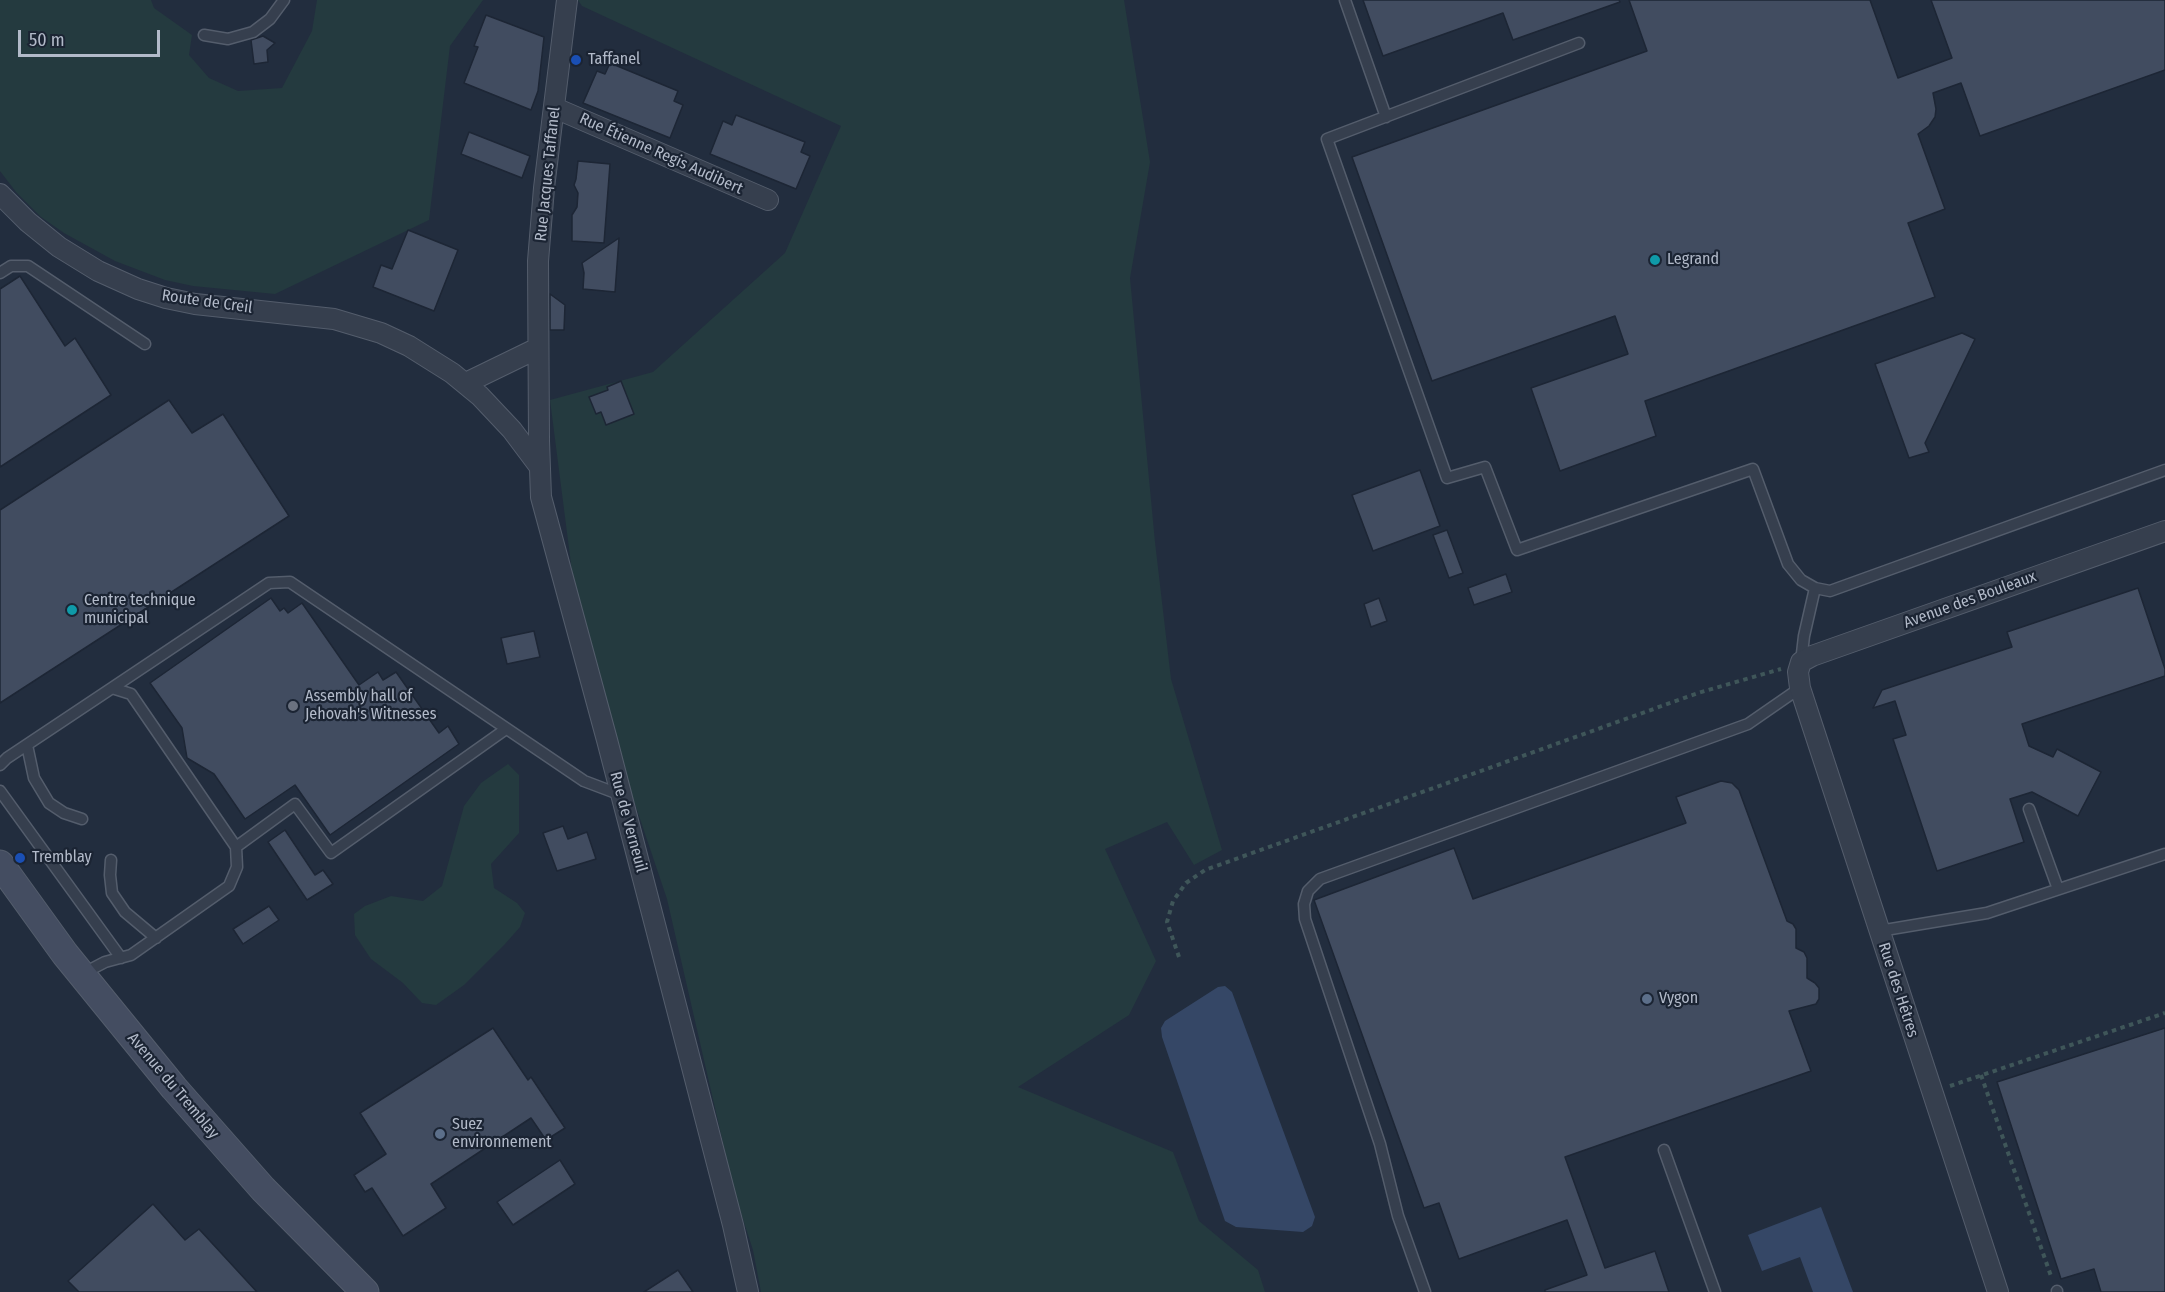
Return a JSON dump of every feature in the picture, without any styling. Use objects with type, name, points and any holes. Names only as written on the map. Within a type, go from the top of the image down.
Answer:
[{"type":"main road","name":"Avenue du Tremblay","points":[[0,864],[44,926],[140,1047],[229,1152],[356,1287]]},
{"type":"street","name":"Rue Jacques Taffanel","points":[[538,348],[540,227],[567,0]]},
{"type":"street","name":"Rue Étienne Regis Audibert","points":[[555,108],[768,200]]},
{"type":"street","name":"Route de Creil","points":[[0,194],[59,247],[98,271],[151,294],[188,303],[334,319],[365,328],[405,344],[466,383],[500,416],[539,466]]},
{"type":"street","points":[[466,383],[538,348]]},
{"type":"street","name":"Rue de Verneuil","points":[[538,348],[539,466],[543,508],[621,795],[733,1225],[748,1292]]},
{"type":"street","name":"Avenue des Bouleaux","points":[[1801,662],[1812,656],[2165,531]]},
{"type":"street","points":[[1800,688],[1797,672],[1801,662]]},
{"type":"street","name":"Rue des Hêtres","points":[[1800,688],[1998,1292]]},
{"type":"lane","points":[[204,35],[228,39],[252,32],[270,19],[284,0]]},
{"type":"lane","points":[[1345,0],[1386,117]]},
{"type":"lane","points":[[1579,43],[1327,139],[1447,478],[1485,467],[1517,550],[1753,469],[1788,564],[1801,580],[1815,588],[1830,591],[2165,470]]},
{"type":"lane","points":[[0,273],[11,266],[28,266],[145,344]]},
{"type":"lane","points":[[0,765],[7,758],[269,583],[290,582],[584,781],[621,795]]},
{"type":"lane","points":[[1801,662],[1804,636],[1815,588]]},
{"type":"lane","points":[[82,975],[105,962],[131,955],[156,938],[229,886],[237,867],[236,847],[131,694],[112,688]]},
{"type":"lane","points":[[1425,1292],[1398,1216],[1380,1144],[1305,919],[1304,904],[1308,891],[1320,879],[1748,724],[1800,688]]},
{"type":"lane","points":[[236,847],[295,804],[331,853],[506,729]]},
{"type":"lane","points":[[27,745],[34,778],[49,803],[64,813],[81,819]]},
{"type":"lane","points":[[0,791],[121,958]]},
{"type":"lane","points":[[2029,808],[2058,889]]},
{"type":"lane","points":[[1879,931],[1987,913],[2165,854]]},
{"type":"lane","points":[[111,860],[112,893],[125,912],[156,938]]},
{"type":"lane","points":[[1664,1150],[1715,1292]]},
{"type":"path","points":[[1179,957],[1167,922],[1173,901],[1186,883],[1205,870],[1698,693],[1801,662]]},
{"type":"path","points":[[1932,1092],[2165,1013]]},
{"type":"path","points":[[1981,1075],[2057,1292]]},
{"type":"green space","points":[[0,0],[151,0],[154,8],[192,35],[189,55],[209,78],[238,91],[282,88],[312,31],[317,0],[483,0],[450,46],[429,220],[275,294],[193,286],[165,280],[115,261],[64,233],[41,217],[16,192],[0,171]]},
{"type":"green space","points":[[578,0],[1124,0],[1150,162],[1130,278],[1155,542],[1171,679],[1222,850],[1194,865],[1167,822],[1105,849],[1156,961],[1129,1015],[1018,1087],[1173,1152],[1199,1221],[1258,1270],[1265,1292],[761,1292],[753,1250],[735,1195],[667,899],[580,634],[550,400],[653,372],[785,253],[841,126],[582,6]]},
{"type":"green space","points":[[508,764],[519,775],[519,833],[491,864],[494,888],[517,903],[525,913],[520,927],[464,985],[436,1005],[422,1003],[403,983],[371,959],[355,935],[354,914],[365,906],[391,896],[423,901],[442,886],[464,806],[481,783]]},
{"type":"water","points":[[1225,986],[1232,992],[1315,1217],[1312,1226],[1303,1232],[1236,1227],[1225,1221],[1162,1037],[1161,1028],[1165,1021],[1218,987]]},
{"type":"water","points":[[1821,1207],[1853,1292],[1813,1292],[1800,1257],[1762,1271],[1748,1235]]},
{"type":"building","points":[[1363,0],[1619,0],[1620,2],[1513,40],[1503,13],[1383,56]]},
{"type":"building","name":"Legrand","points":[[1629,0],[1870,0],[1898,78],[1952,58],[1931,0],[2165,0],[2165,70],[1980,136],[1961,83],[1933,93],[1935,117],[1929,126],[1918,134],[1945,209],[1908,223],[1935,297],[1645,401],[1656,436],[1560,471],[1531,388],[1628,354],[1615,316],[1432,381],[1352,157],[1647,51]]},
{"type":"building","points":[[486,15],[544,37],[538,91],[531,110],[464,83],[478,47],[474,46]]},
{"type":"building","points":[[263,36],[275,43],[267,50],[268,62],[254,64],[251,40]]},
{"type":"building","points":[[610,63],[678,91],[674,101],[683,105],[670,138],[583,103],[597,71],[605,74]]},
{"type":"building","points":[[736,115],[805,142],[801,152],[810,156],[796,189],[710,154],[723,121],[732,125]]},
{"type":"building","points":[[469,132],[530,156],[522,178],[461,154]]},
{"type":"building","points":[[578,161],[610,164],[604,243],[572,241],[572,215],[577,207],[578,193],[574,185]]},
{"type":"building","points":[[408,230],[458,250],[434,311],[373,287],[381,265],[392,269]]},
{"type":"building","points":[[619,238],[615,292],[583,289],[582,263]]},
{"type":"building","points":[[20,276],[65,346],[75,338],[111,395],[0,467],[0,289]]},
{"type":"building","points":[[550,294],[565,305],[564,330],[550,330]]},
{"type":"building","points":[[1962,333],[1975,339],[1925,443],[1929,452],[1909,458],[1875,364]]},
{"type":"building","points":[[621,381],[634,414],[606,425],[601,412],[596,414],[589,397],[608,390],[607,387]]},
{"type":"building","name":"Centre technique municipal","points":[[169,400],[192,433],[223,414],[289,516],[0,703],[0,510]]},
{"type":"building","points":[[1420,470],[1440,526],[1373,551],[1352,495]]},
{"type":"building","points":[[1447,530],[1463,573],[1449,578],[1433,535]]},
{"type":"building","points":[[1506,574],[1512,592],[1474,605],[1468,588]]},
{"type":"building","points":[[2138,588],[2165,669],[2165,676],[2022,724],[2029,746],[2053,757],[2057,749],[2101,772],[2078,816],[2032,792],[2010,799],[2024,842],[1937,871],[1893,739],[1906,735],[1895,701],[1873,708],[1882,690],[2012,647],[2007,632]]},
{"type":"building","name":"Assembly hall of Jehovah's Witnesses","points":[[271,598],[280,611],[284,608],[288,613],[302,603],[359,685],[378,672],[383,680],[396,672],[439,733],[448,726],[459,744],[330,835],[295,785],[245,819],[214,774],[187,758],[182,728],[150,683]]},
{"type":"building","points":[[1379,598],[1387,621],[1371,627],[1364,604]]},
{"type":"building","points":[[534,631],[540,657],[507,664],[501,638]]},
{"type":"building","points":[[1721,781],[1732,783],[1739,790],[1787,921],[1796,929],[1796,948],[1804,952],[1807,958],[1807,978],[1819,988],[1819,999],[1816,1004],[1789,1011],[1811,1071],[1565,1157],[1605,1268],[1655,1251],[1669,1292],[1545,1292],[1545,1290],[1587,1275],[1567,1220],[1459,1259],[1439,1203],[1424,1208],[1314,900],[1454,848],[1473,899],[1686,823],[1676,797]]},
{"type":"building","points":[[563,826],[568,839],[587,832],[596,859],[557,871],[543,833]]},
{"type":"building","points":[[285,830],[315,875],[323,870],[333,884],[307,900],[268,842]]},
{"type":"building","points":[[269,906],[279,920],[243,944],[233,929]]},
{"type":"building","name":"Suez environnement","points":[[493,1028],[528,1080],[531,1077],[565,1128],[546,1140],[531,1118],[431,1184],[446,1208],[403,1236],[372,1188],[365,1192],[354,1175],[386,1154],[360,1113]]},
{"type":"building","points":[[2165,1028],[2165,1292],[2101,1292],[2094,1269],[2061,1279],[1997,1082]]},
{"type":"building","points":[[560,1160],[575,1184],[513,1225],[497,1202]]},
{"type":"building","points":[[153,1204],[185,1240],[199,1229],[257,1292],[79,1292],[68,1281]]},
{"type":"building","points":[[678,1270],[693,1292],[644,1292]]},
{"type":"place","name":"Taffanel","points":[[576,60]]},
{"type":"place","name":"Legrand","points":[[1655,260]]},
{"type":"place","name":"Centre technique municipal","points":[[72,610]]},
{"type":"place","name":"Assembly hall of Jehovah's Witnesses","points":[[293,706]]},
{"type":"place","name":"Tremblay","points":[[20,858]]},
{"type":"place","name":"Vygon","points":[[1647,999]]},
{"type":"place","name":"Suez environnement","points":[[440,1134]]}]
